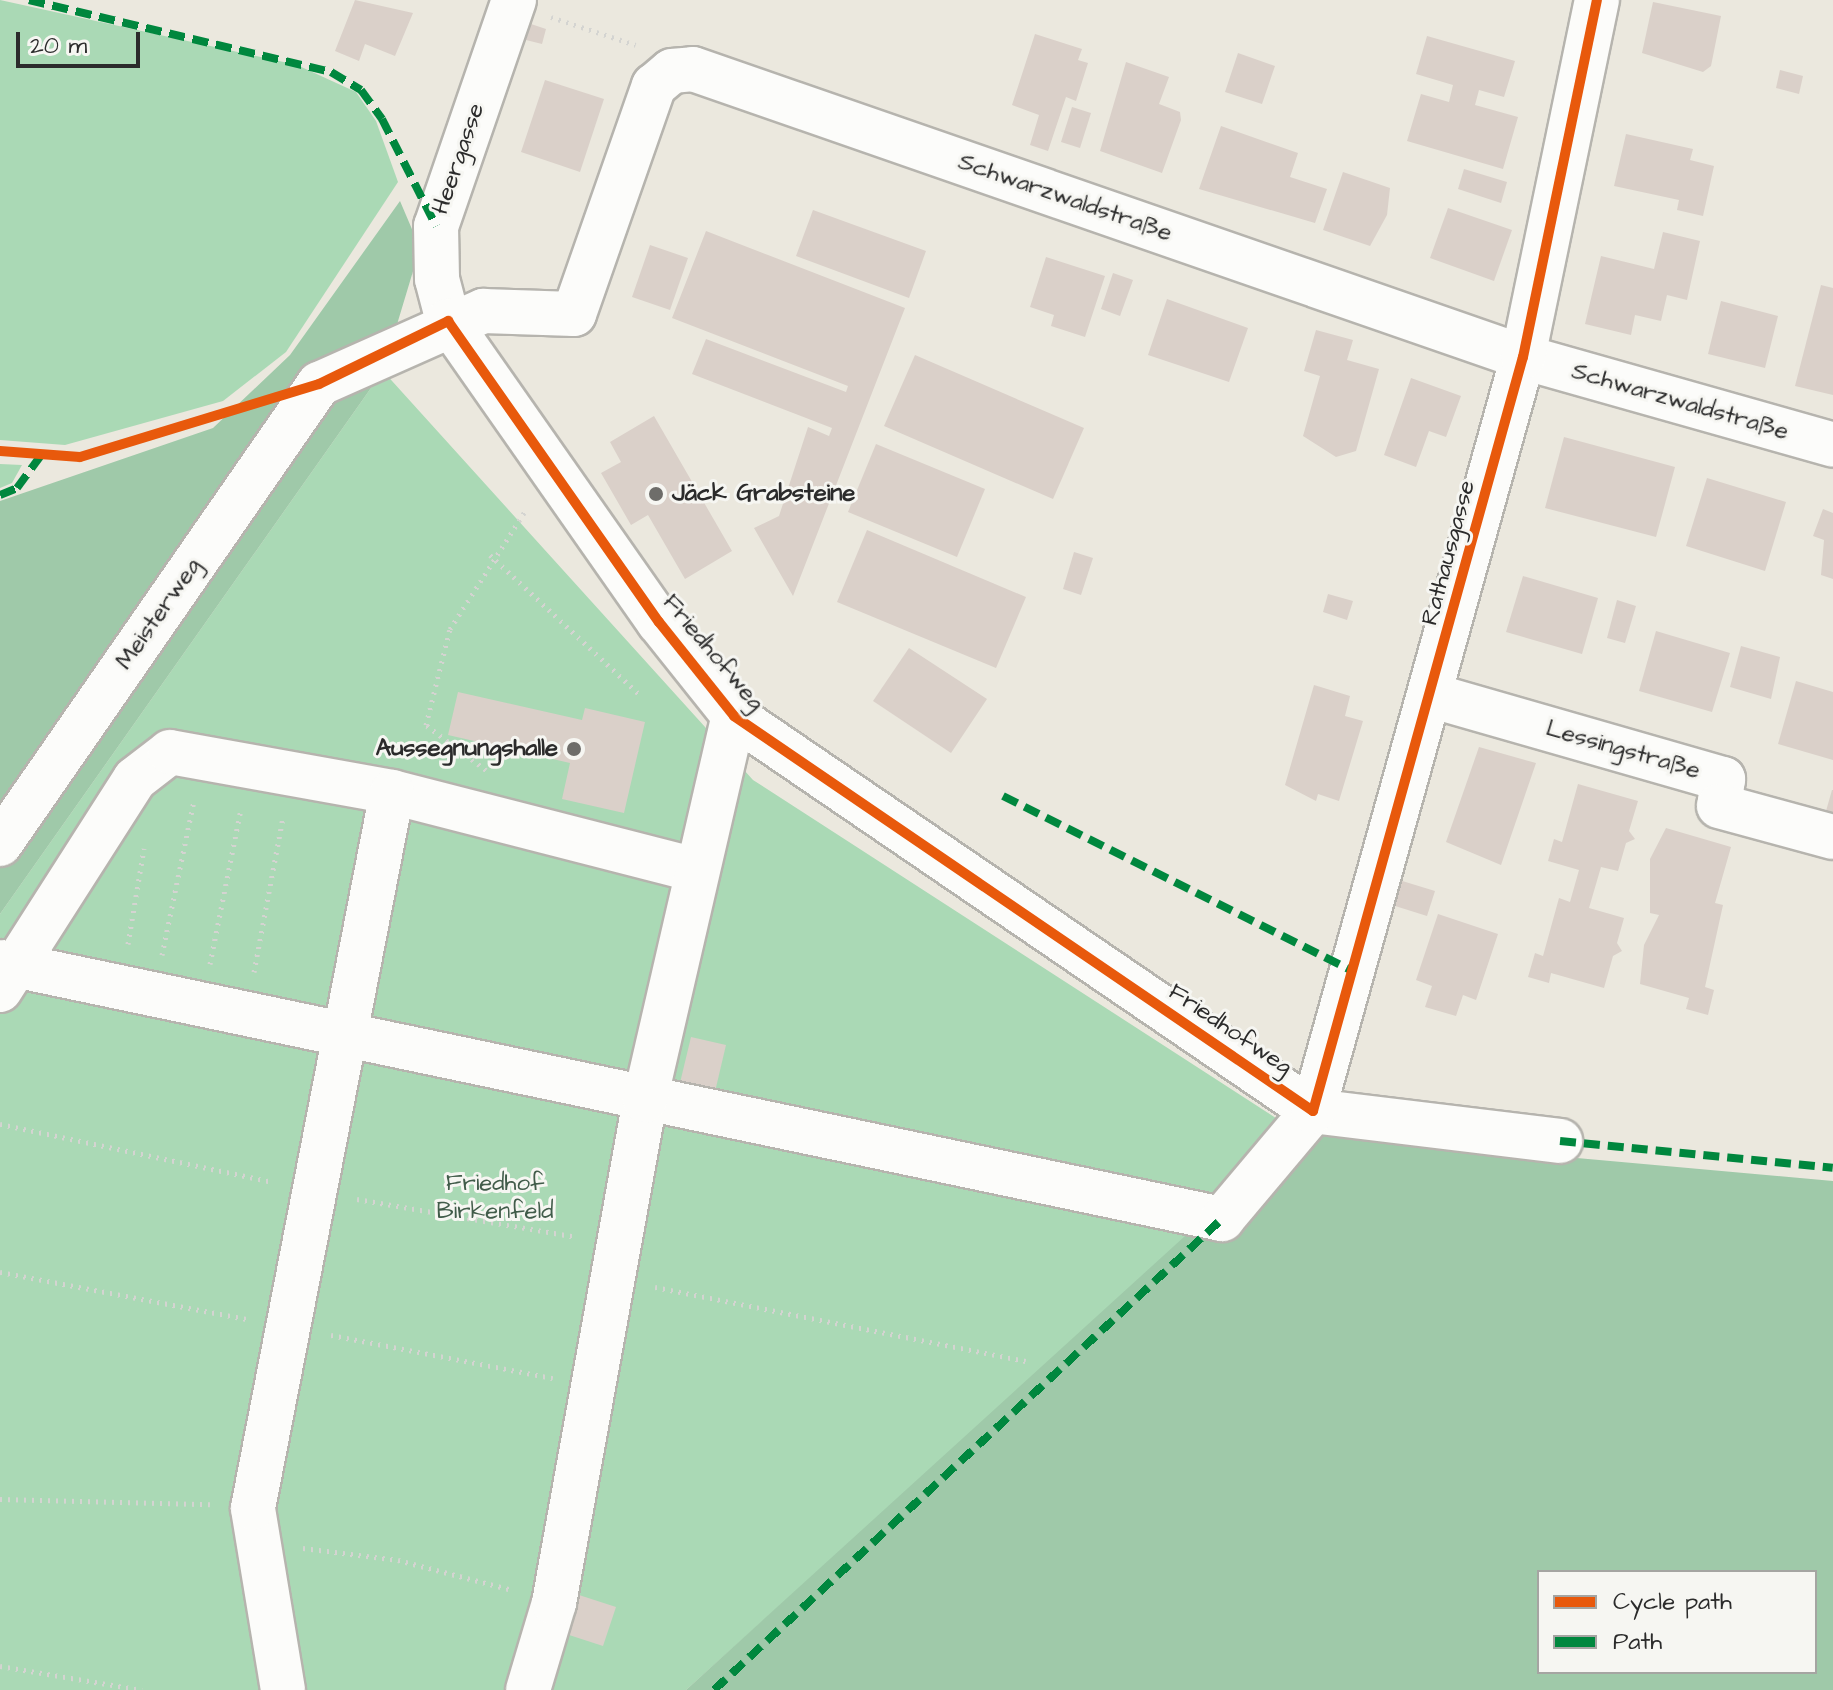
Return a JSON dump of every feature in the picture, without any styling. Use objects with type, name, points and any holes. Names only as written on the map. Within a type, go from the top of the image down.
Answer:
[{"type":"street","name":"Heergasse","points":[[448,321],[437,279],[436,226],[514,0]]},
{"type":"street","name":"Rathausgasse","points":[[1313,1111],[1523,357],[1597,0]]},
{"type":"street","name":"Schwarzwaldstraße","points":[[672,71],[693,69],[1523,357],[1833,445]]},
{"type":"street","points":[[448,321],[483,311],[574,314],[654,86],[672,71]]},
{"type":"street","name":"Meisterweg","points":[[0,844],[319,384],[448,321]]},
{"type":"street","name":"Friedhofweg","points":[[448,321],[659,622],[734,716],[1313,1111]]},
{"type":"street","name":"Lessingstraße","points":[[1430,695],[1723,779],[1719,806],[1833,837]]},
{"type":"street","points":[[528,1690],[554,1603],[645,1100],[734,716]]},
{"type":"street","points":[[696,870],[392,792],[203,755],[170,752],[135,779],[5,974],[138,992],[341,1030],[645,1100],[1222,1219],[1313,1111],[1560,1141]]},
{"type":"street","points":[[283,1690],[254,1525],[341,1030],[392,792]]},
{"type":"path","points":[[559,19],[647,49],[672,71]]},
{"type":"path","points":[[494,777],[426,725],[450,629],[490,555],[532,500]]},
{"type":"path","points":[[490,555],[640,695]]},
{"type":"path","points":[[138,992],[203,755]]},
{"type":"path","points":[[203,1004],[249,766]]},
{"type":"path","points":[[247,1012],[292,772]]},
{"type":"path","points":[[138,992],[147,835]]},
{"type":"path","points":[[615,1279],[1026,1361]]},
{"type":"path","points":[[0,1499],[132,1497],[526,1593]]},
{"type":"path","points":[[0,1666],[142,1690]]},
{"type":"green space","points":[[0,0],[297,65],[356,92],[376,121],[398,182],[286,352],[223,401],[65,445],[0,440]]},
{"type":"green space","points":[[400,201],[420,248],[383,371],[0,914],[0,501],[213,428],[290,355]]},
{"type":"green space","name":"Friedhof Birkenfeld","points":[[383,371],[753,780],[1293,1129],[1172,1252],[686,1690],[0,1690],[0,914]]},
{"type":"green space","points":[[0,464],[22,465],[12,483],[0,488]]},
{"type":"green space","points":[[1310,1134],[1833,1181],[1833,1690],[686,1690],[1207,1216]]},
{"type":"building","points":[[355,0],[413,13],[395,56],[365,44],[359,61],[335,51]]},
{"type":"building","points":[[1653,2],[1721,16],[1711,66],[1703,72],[1642,53]]},
{"type":"building","points":[[531,24],[546,29],[542,44],[526,40]]},
{"type":"building","points":[[1035,34],[1082,49],[1078,60],[1088,63],[1076,101],[1066,97],[1048,151],[1030,145],[1039,115],[1012,105]]},
{"type":"building","points":[[1427,36],[1515,61],[1504,97],[1479,90],[1475,105],[1518,117],[1503,169],[1407,141],[1421,94],[1449,102],[1453,85],[1416,74]]},
{"type":"building","points":[[1238,53],[1275,66],[1262,104],[1225,92]]},
{"type":"building","points":[[1126,62],[1169,77],[1159,104],[1180,112],[1181,120],[1162,173],[1100,151]]},
{"type":"building","points":[[1780,70],[1803,76],[1799,94],[1776,88]]},
{"type":"building","points":[[545,80],[604,99],[580,172],[521,152]]},
{"type":"building","points":[[1072,107],[1091,113],[1080,148],[1061,142]]},
{"type":"building","points":[[1221,126],[1298,153],[1290,177],[1327,189],[1315,223],[1199,189]]},
{"type":"building","points":[[1626,134],[1693,149],[1690,160],[1714,166],[1703,216],[1677,210],[1679,200],[1614,186]]},
{"type":"building","points":[[1464,169],[1507,182],[1501,203],[1458,189]]},
{"type":"building","points":[[1343,172],[1390,188],[1387,215],[1370,246],[1323,230]]},
{"type":"building","points":[[1448,208],[1512,230],[1494,281],[1430,258]]},
{"type":"building","points":[[813,210],[926,251],[909,298],[796,256]]},
{"type":"building","points":[[706,231],[905,308],[793,596],[754,528],[779,516],[808,427],[829,436],[832,428],[692,374],[706,339],[846,392],[848,386],[672,318]]},
{"type":"building","points":[[1663,232],[1700,241],[1687,300],[1667,295],[1661,321],[1635,315],[1631,335],[1585,324],[1601,256],[1654,269]]},
{"type":"building","points":[[650,245],[688,258],[670,310],[632,297]]},
{"type":"building","points":[[1046,257],[1105,276],[1085,337],[1051,326],[1054,315],[1030,307]]},
{"type":"building","points":[[1113,273],[1133,280],[1120,316],[1101,309]]},
{"type":"building","points":[[1821,285],[1833,288],[1833,395],[1795,386]]},
{"type":"building","points":[[1167,299],[1248,328],[1229,382],[1148,355]]},
{"type":"building","points":[[1721,301],[1778,316],[1765,368],[1708,354]]},
{"type":"building","points":[[1316,330],[1353,340],[1347,360],[1379,369],[1356,451],[1336,457],[1303,436],[1320,376],[1304,371]]},
{"type":"building","points":[[915,355],[1084,428],[1053,499],[884,426]]},
{"type":"building","points":[[1411,378],[1461,396],[1446,437],[1429,431],[1416,467],[1384,455]]},
{"type":"building","name":"Jäck Grabsteine","points":[[654,416],[732,551],[685,579],[648,515],[631,525],[601,473],[621,462],[610,442]]},
{"type":"building","points":[[1564,437],[1675,467],[1656,537],[1545,508]]},
{"type":"building","points":[[876,444],[985,489],[957,557],[848,512]]},
{"type":"building","points":[[1707,478],[1786,502],[1765,571],[1686,546]]},
{"type":"building","points":[[1823,509],[1833,513],[1833,579],[1821,575],[1824,540],[1813,536]]},
{"type":"building","points":[[867,530],[1026,597],[996,668],[837,602]]},
{"type":"building","points":[[1074,552],[1093,558],[1081,595],[1063,589]]},
{"type":"building","points":[[1523,576],[1598,598],[1582,654],[1506,632]]},
{"type":"building","points":[[1328,594],[1353,601],[1347,620],[1323,612]]},
{"type":"building","points":[[1617,600],[1636,606],[1625,643],[1607,638]]},
{"type":"building","points":[[1656,631],[1730,653],[1712,712],[1639,691]]},
{"type":"building","points":[[1741,646],[1780,657],[1771,699],[1730,687]]},
{"type":"building","points":[[909,648],[987,699],[951,753],[873,701]]},
{"type":"building","points":[[1796,681],[1833,692],[1833,760],[1778,744]]},
{"type":"building","points":[[1314,685],[1350,696],[1345,716],[1363,721],[1339,801],[1318,794],[1316,801],[1285,785]]},
{"type":"building","name":"Aussegnungshalle","points":[[458,692],[582,720],[585,708],[645,722],[624,813],[562,799],[570,763],[448,735]]},
{"type":"building","points":[[1479,747],[1536,763],[1501,865],[1446,842]]},
{"type":"building","points":[[1578,784],[1638,801],[1629,831],[1635,839],[1626,843],[1618,871],[1601,867],[1589,908],[1624,918],[1617,943],[1622,951],[1613,956],[1604,988],[1551,973],[1549,983],[1528,977],[1535,953],[1543,956],[1559,898],[1570,902],[1579,870],[1548,861],[1554,839],[1562,842]]},
{"type":"building","points":[[1833,790],[1833,820],[1824,818]]},
{"type":"building","points":[[1666,828],[1731,847],[1715,903],[1723,905],[1705,987],[1714,990],[1708,1015],[1686,1009],[1689,998],[1640,984],[1644,945],[1659,915],[1650,913],[1650,859]]},
{"type":"building","points":[[1399,880],[1435,891],[1427,916],[1392,905]]},
{"type":"building","points":[[1438,914],[1498,934],[1476,1000],[1463,995],[1456,1016],[1425,1007],[1432,986],[1416,980]]},
{"type":"building","points":[[691,1037],[726,1045],[714,1096],[679,1087]]},
{"type":"building","points":[[579,1595],[616,1607],[603,1646],[566,1634]]},
{"type":"marked path","points":[[29,0],[331,72],[361,90],[382,119],[436,226]]},
{"type":"marked path","points":[[0,495],[17,488],[42,454]]},
{"type":"marked path","points":[[1003,796],[1351,970]]},
{"type":"marked path","points":[[1560,1141],[1833,1168]]},
{"type":"marked path","points":[[714,1690],[1222,1219]]},
{"type":"cycle path","points":[[0,451],[80,457],[319,384],[448,321],[659,622],[734,716],[1313,1111],[1523,357],[1597,0]]},
{"type":"place","name":"Jäck Grabsteine","points":[[656,494]]},
{"type":"place","name":"Aussegnungshalle","points":[[574,749]]}]
